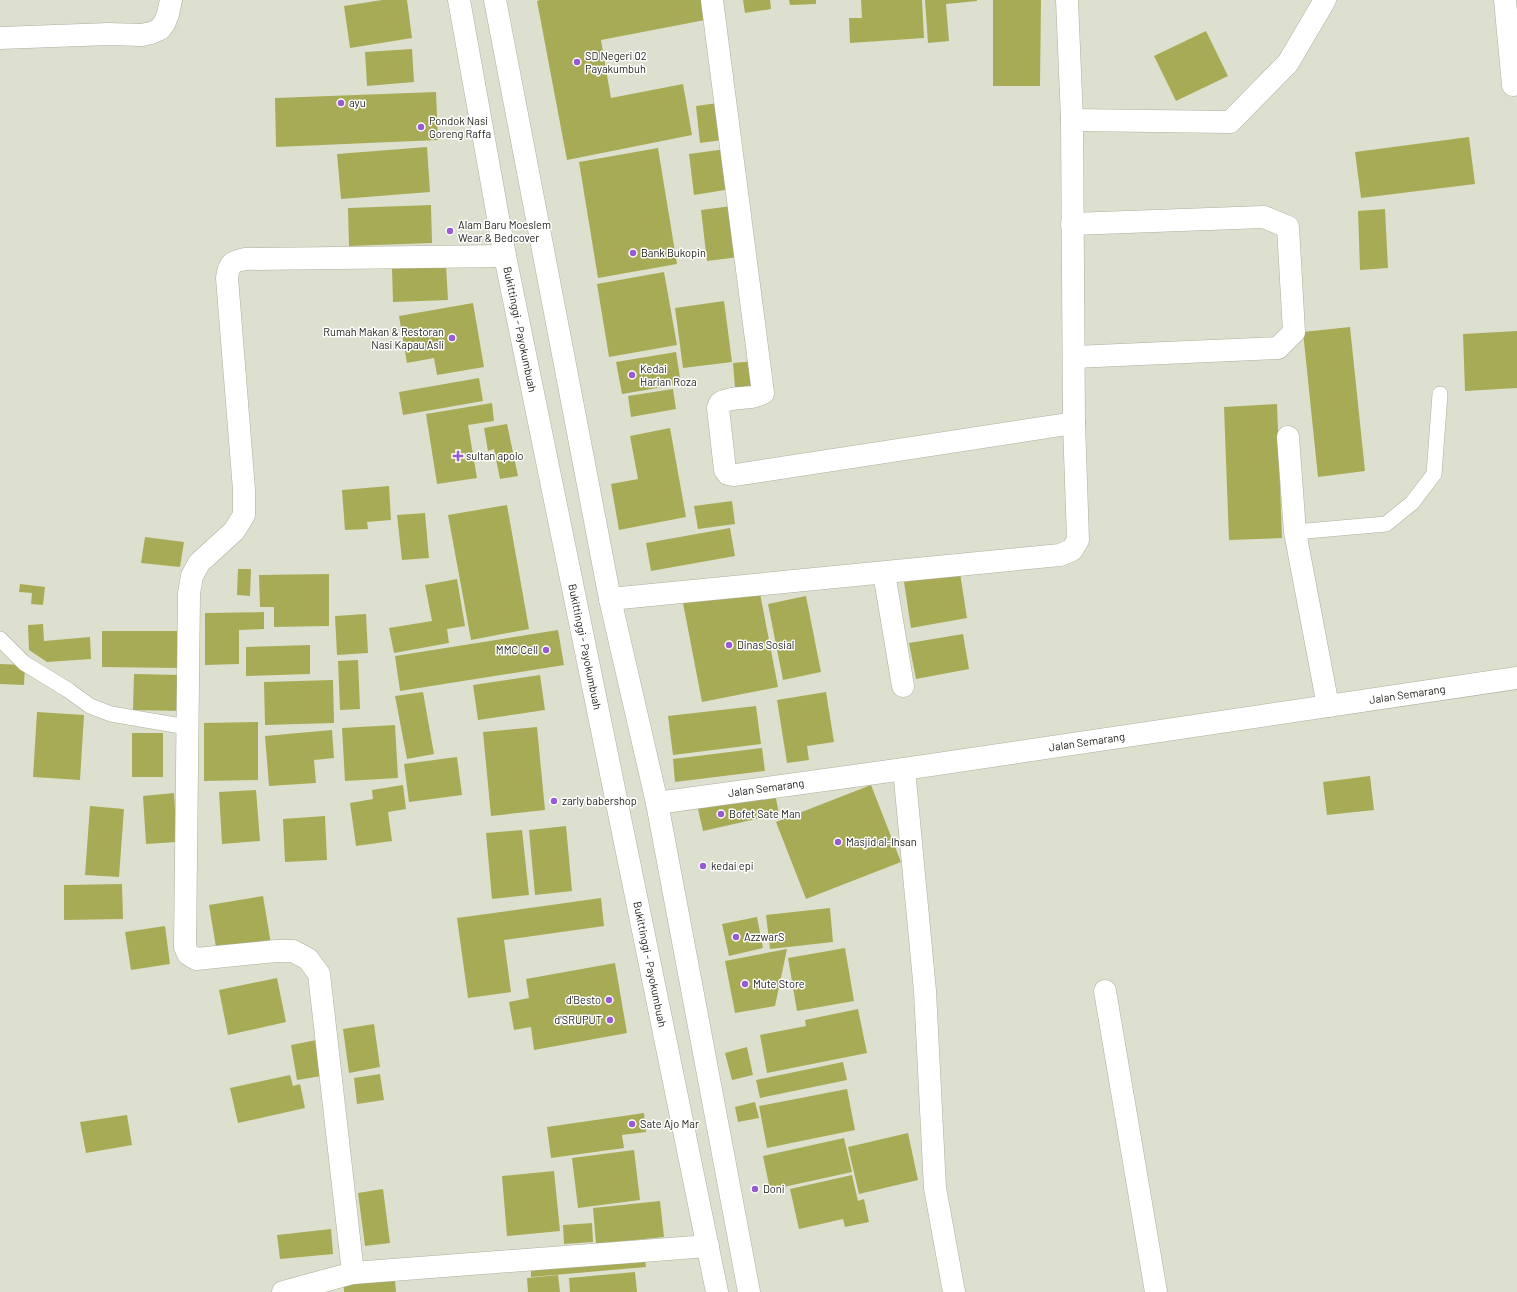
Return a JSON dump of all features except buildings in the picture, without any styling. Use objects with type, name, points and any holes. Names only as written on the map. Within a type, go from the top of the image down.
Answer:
[{"type":"main road","points":[[0,38],[109,34],[142,35],[151,33],[160,29],[165,22],[170,0]]},
{"type":"main road","name":"Bukittinggi - Payokumbuah","points":[[459,0],[505,256],[717,1292]]},
{"type":"main road","points":[[495,0],[610,599],[657,803],[749,1292]]},
{"type":"main road","points":[[712,0],[763,393],[758,396],[725,399],[720,403],[718,408],[725,470],[728,474],[735,475],[1074,423]]},
{"type":"main road","points":[[610,599],[1060,555],[1072,550],[1078,540],[1074,423],[1072,120],[1067,0]]},
{"type":"main road","points":[[1072,120],[1230,122],[1288,63],[1325,0]]},
{"type":"main road","points":[[1506,0],[1513,85]]},
{"type":"main road","points":[[1072,224],[1264,217],[1288,227],[1294,332],[1278,348],[1074,357]]},
{"type":"main road","points":[[353,1273],[319,974],[308,959],[293,951],[276,951],[196,959],[188,954],[185,947],[189,593],[192,576],[199,562],[234,531],[244,515],[244,490],[227,278],[228,267],[235,261],[245,258],[505,256]]},
{"type":"main road","points":[[1288,437],[1295,532],[1328,706]]},
{"type":"main road","points":[[884,573],[903,686]]},
{"type":"main road","name":"Jalan Semarang","points":[[657,803],[904,769],[1517,678]]},
{"type":"main road","points":[[904,769],[925,991],[935,1188],[954,1292]]},
{"type":"main road","points":[[1105,991],[1156,1292]]},
{"type":"main road","points":[[283,1292],[353,1273],[708,1246]]},
{"type":"lane","points":[[1295,532],[1386,524],[1412,502],[1434,474],[1440,394]]},
{"type":"lane","points":[[0,640],[24,663],[68,690],[90,706],[111,714],[187,727]]},
{"type":"place","name":"SD Negeri 02 Payakumbuh","points":[[577,62]]},
{"type":"place","name":"ayu","points":[[341,103]]},
{"type":"place","name":"Pondok Nasi Goreng Raffa","points":[[421,127]]},
{"type":"place","name":"Alam Baru Moeslem Wear & Bedcover","points":[[450,231]]},
{"type":"place","name":"Bank Bukopin","points":[[633,253]]},
{"type":"place","name":"Rumah Makan & Restoran Nasi Kapau Asli","points":[[452,338]]},
{"type":"place","name":"Kedai Harian Roza","points":[[632,375]]},
{"type":"place","name":"sultan apolo","points":[[458,456]]},
{"type":"place","name":"Dinas Sosial","points":[[729,645]]},
{"type":"place","name":"MMC Cell","points":[[546,650]]},
{"type":"place","name":"zarly babershop","points":[[554,801]]},
{"type":"place","name":"Bofet Sate Man","points":[[721,814]]},
{"type":"place","name":"Masjid al-Ihsan","points":[[838,842]]},
{"type":"place","name":"kedai epi","points":[[703,866]]},
{"type":"place","name":"AzzwarS","points":[[736,937]]},
{"type":"place","name":"Mute Store","points":[[745,984]]},
{"type":"place","name":"d'Besto","points":[[609,1000]]},
{"type":"place","name":"d'SRUPUT","points":[[610,1020]]},
{"type":"place","name":"Sate Ajo Mar","points":[[632,1124]]},
{"type":"place","name":"Doni","points":[[755,1189]]}]
